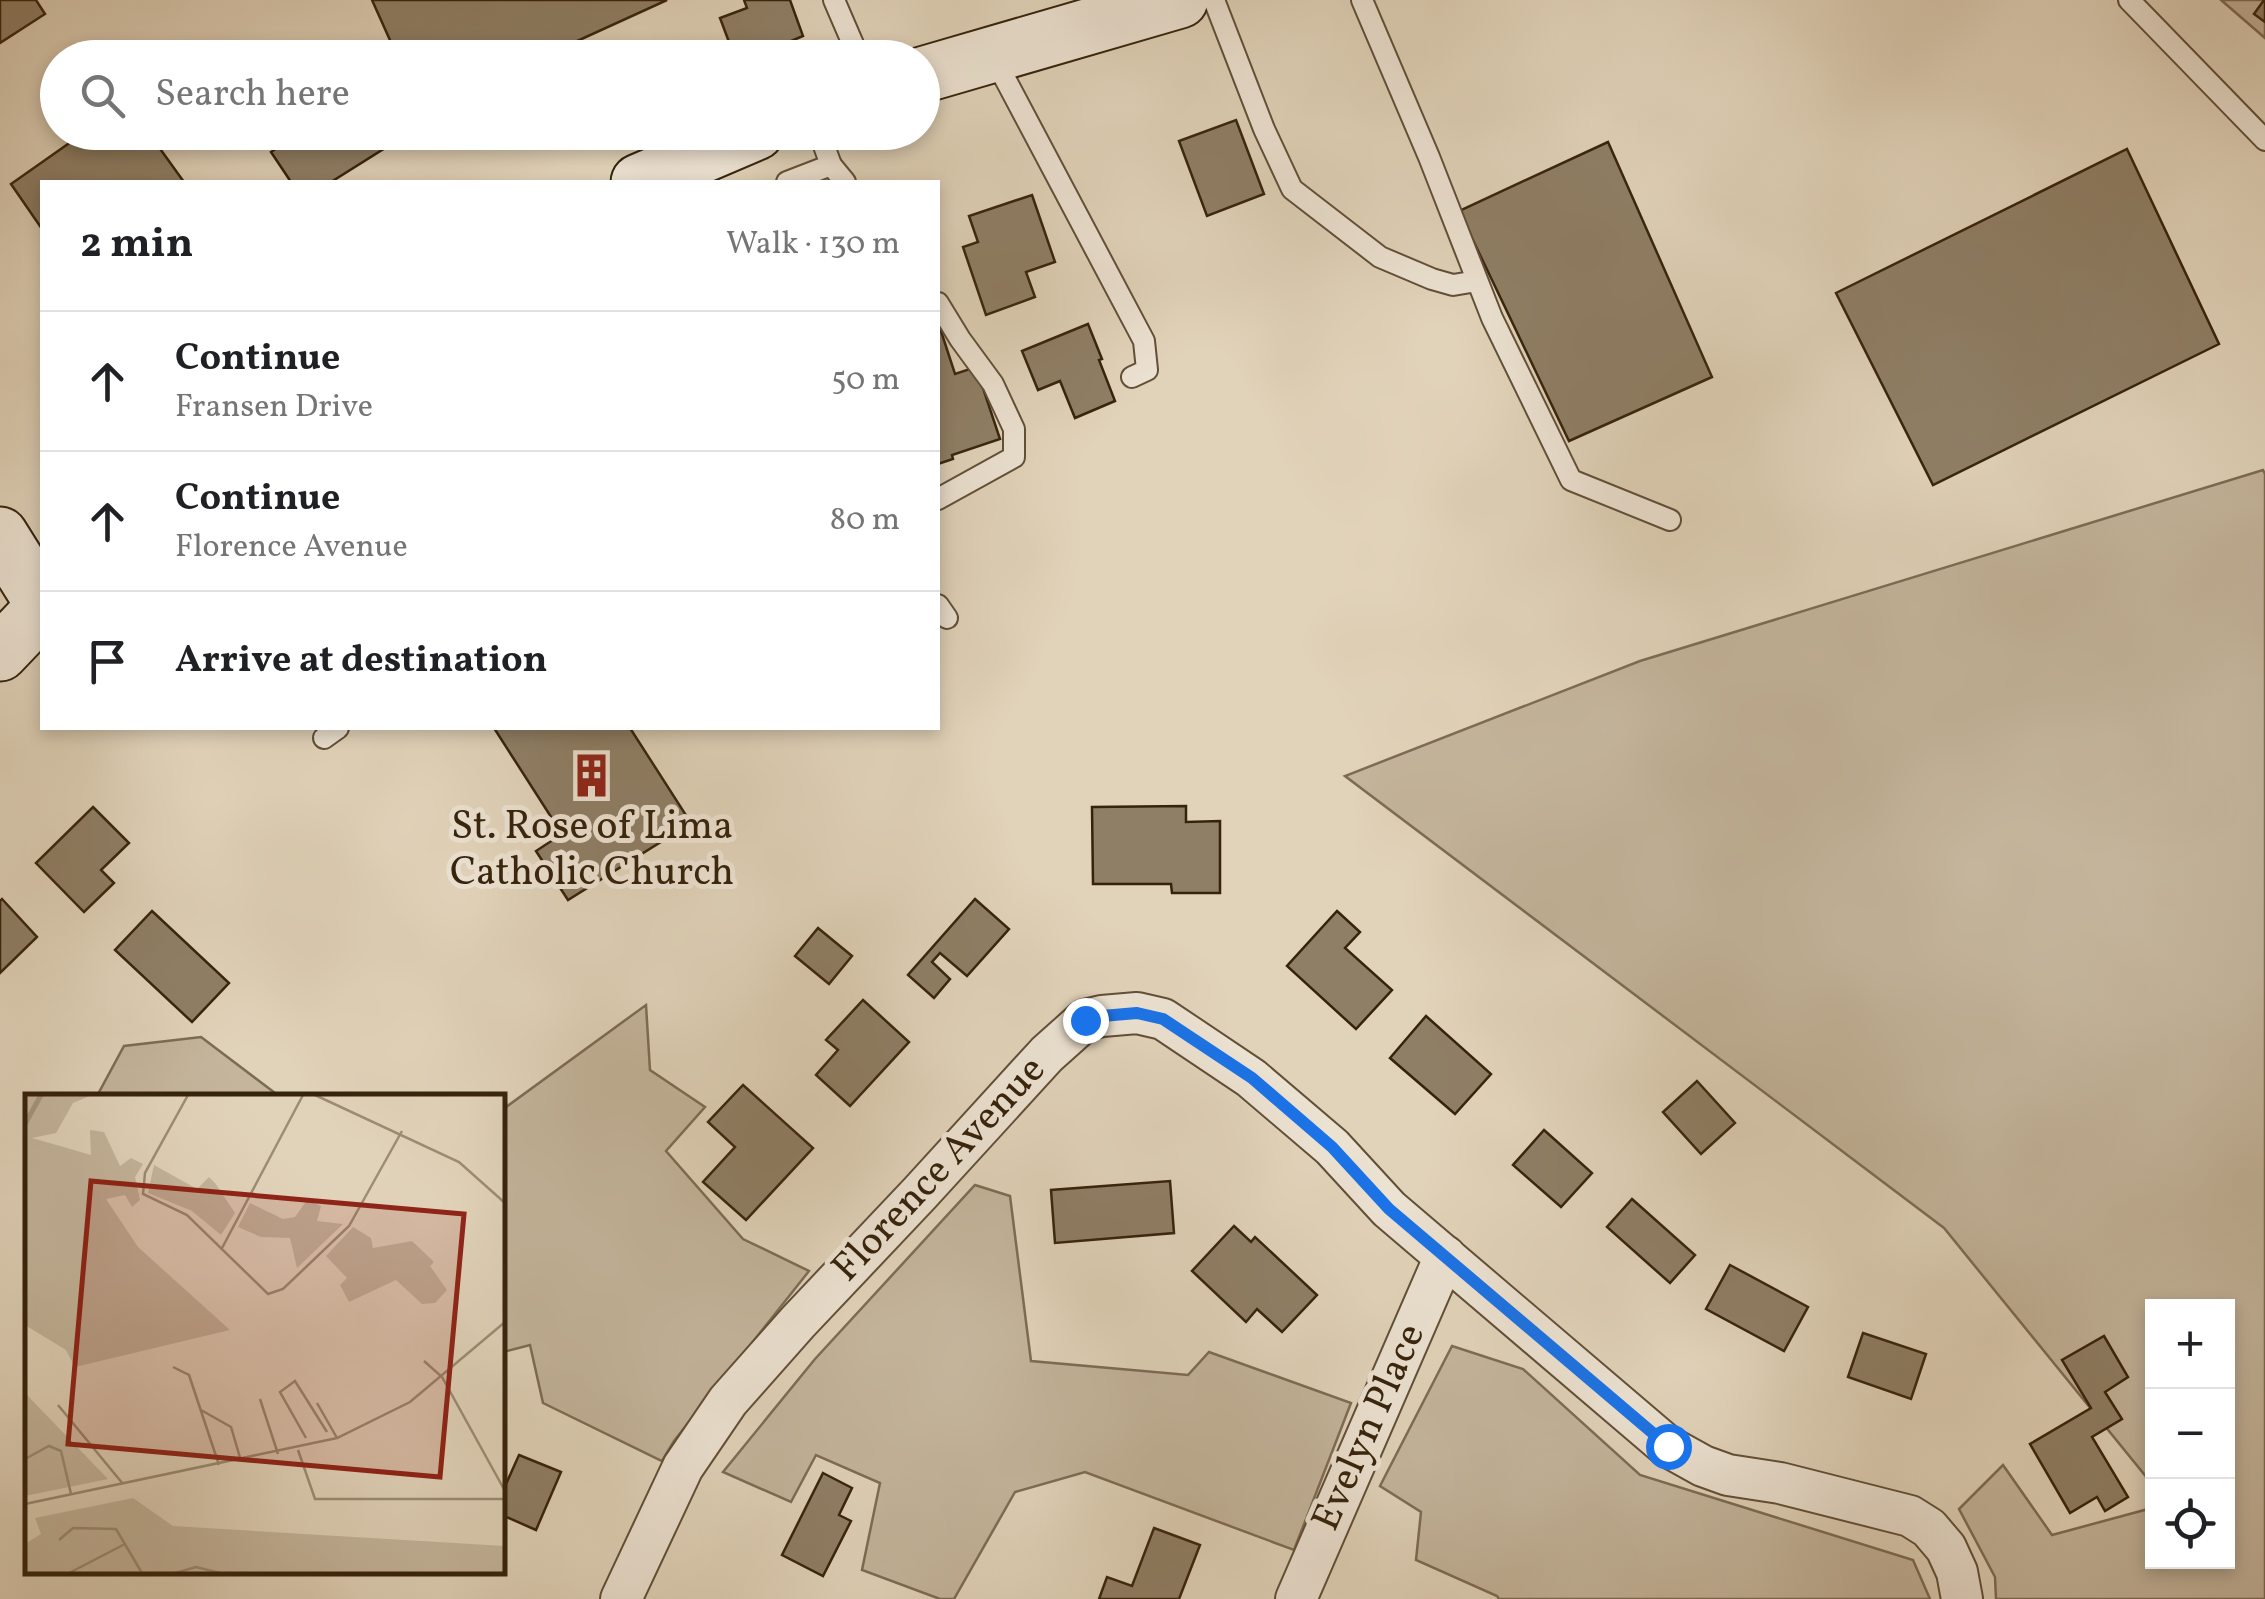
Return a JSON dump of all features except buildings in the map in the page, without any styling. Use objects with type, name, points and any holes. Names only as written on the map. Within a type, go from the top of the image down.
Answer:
[{"type":"main road","points":[[940,70],[1180,0]]},
{"type":"main road","points":[[662,178],[719,150]]},
{"type":"main road","points":[[0,535],[40,602]]},
{"type":"main road","points":[[0,653],[40,607]]},
{"type":"street","name":"Florence Avenue","points":[[622,1599],[682,1467],[728,1401],[1046,1054],[1085,1020],[1137,1013],[1163,1019],[1252,1078],[1332,1147],[1389,1209],[1668,1446],[1703,1466],[1728,1474],[1910,1516],[1929,1528],[1946,1548],[1957,1572],[1962,1599]]},
{"type":"street","name":"Evelyn Place","points":[[1296,1599],[1445,1256]]},
{"type":"lane","points":[[834,0],[851,40]]},
{"type":"lane","points":[[1214,0],[1292,189],[1380,257],[1453,285],[1478,280]]},
{"type":"lane","points":[[1362,0],[1492,318],[1571,480],[1670,520]]},
{"type":"lane","points":[[2129,0],[2265,140]]},
{"type":"lane","points":[[992,54],[1144,341],[1147,370],[1132,377]]},
{"type":"lane","points":[[825,150],[831,166],[843,180]]},
{"type":"lane","points":[[792,180],[831,166]]},
{"type":"lane","points":[[940,306],[993,384],[1014,429],[1014,456],[940,498]]},
{"type":"shaded area","points":[[2221,0],[2265,0],[2265,38]]},
{"type":"shaded area","points":[[2263,470],[2265,1599],[1996,1599],[1995,1577],[1959,1509],[2003,1465],[2052,1535],[2145,1510],[2145,1569],[2235,1569],[2235,1299],[2145,1299],[2145,1475],[1944,1228],[1345,776],[1640,661]]},
{"type":"shaded area","points":[[646,1005],[650,1070],[705,1107],[666,1151],[743,1239],[809,1271],[662,1461],[543,1403],[530,1345],[505,1351],[505,1108]]},
{"type":"shaded area","points":[[201,1037],[276,1094],[98,1094],[124,1046]]},
{"type":"shaded area","points":[[975,1185],[1010,1196],[1031,1361],[1188,1375],[1209,1352],[1351,1403],[1294,1550],[1085,1472],[1015,1492],[954,1599],[940,1599],[862,1570],[880,1483],[816,1455],[791,1502],[723,1472],[815,1359]]},
{"type":"shaded area","points":[[1452,1346],[1523,1369],[1640,1475],[1913,1560],[1930,1599],[1499,1599],[1416,1560],[1421,1512],[1380,1486]]},
{"type":"place","name":"St. Rose of Lima Catholic Church","points":[[592,775]]},
{"type":"route","points":[[1085,1020],[1137,1013],[1163,1019],[1252,1078],[1332,1147],[1389,1209],[1668,1446]]}]
